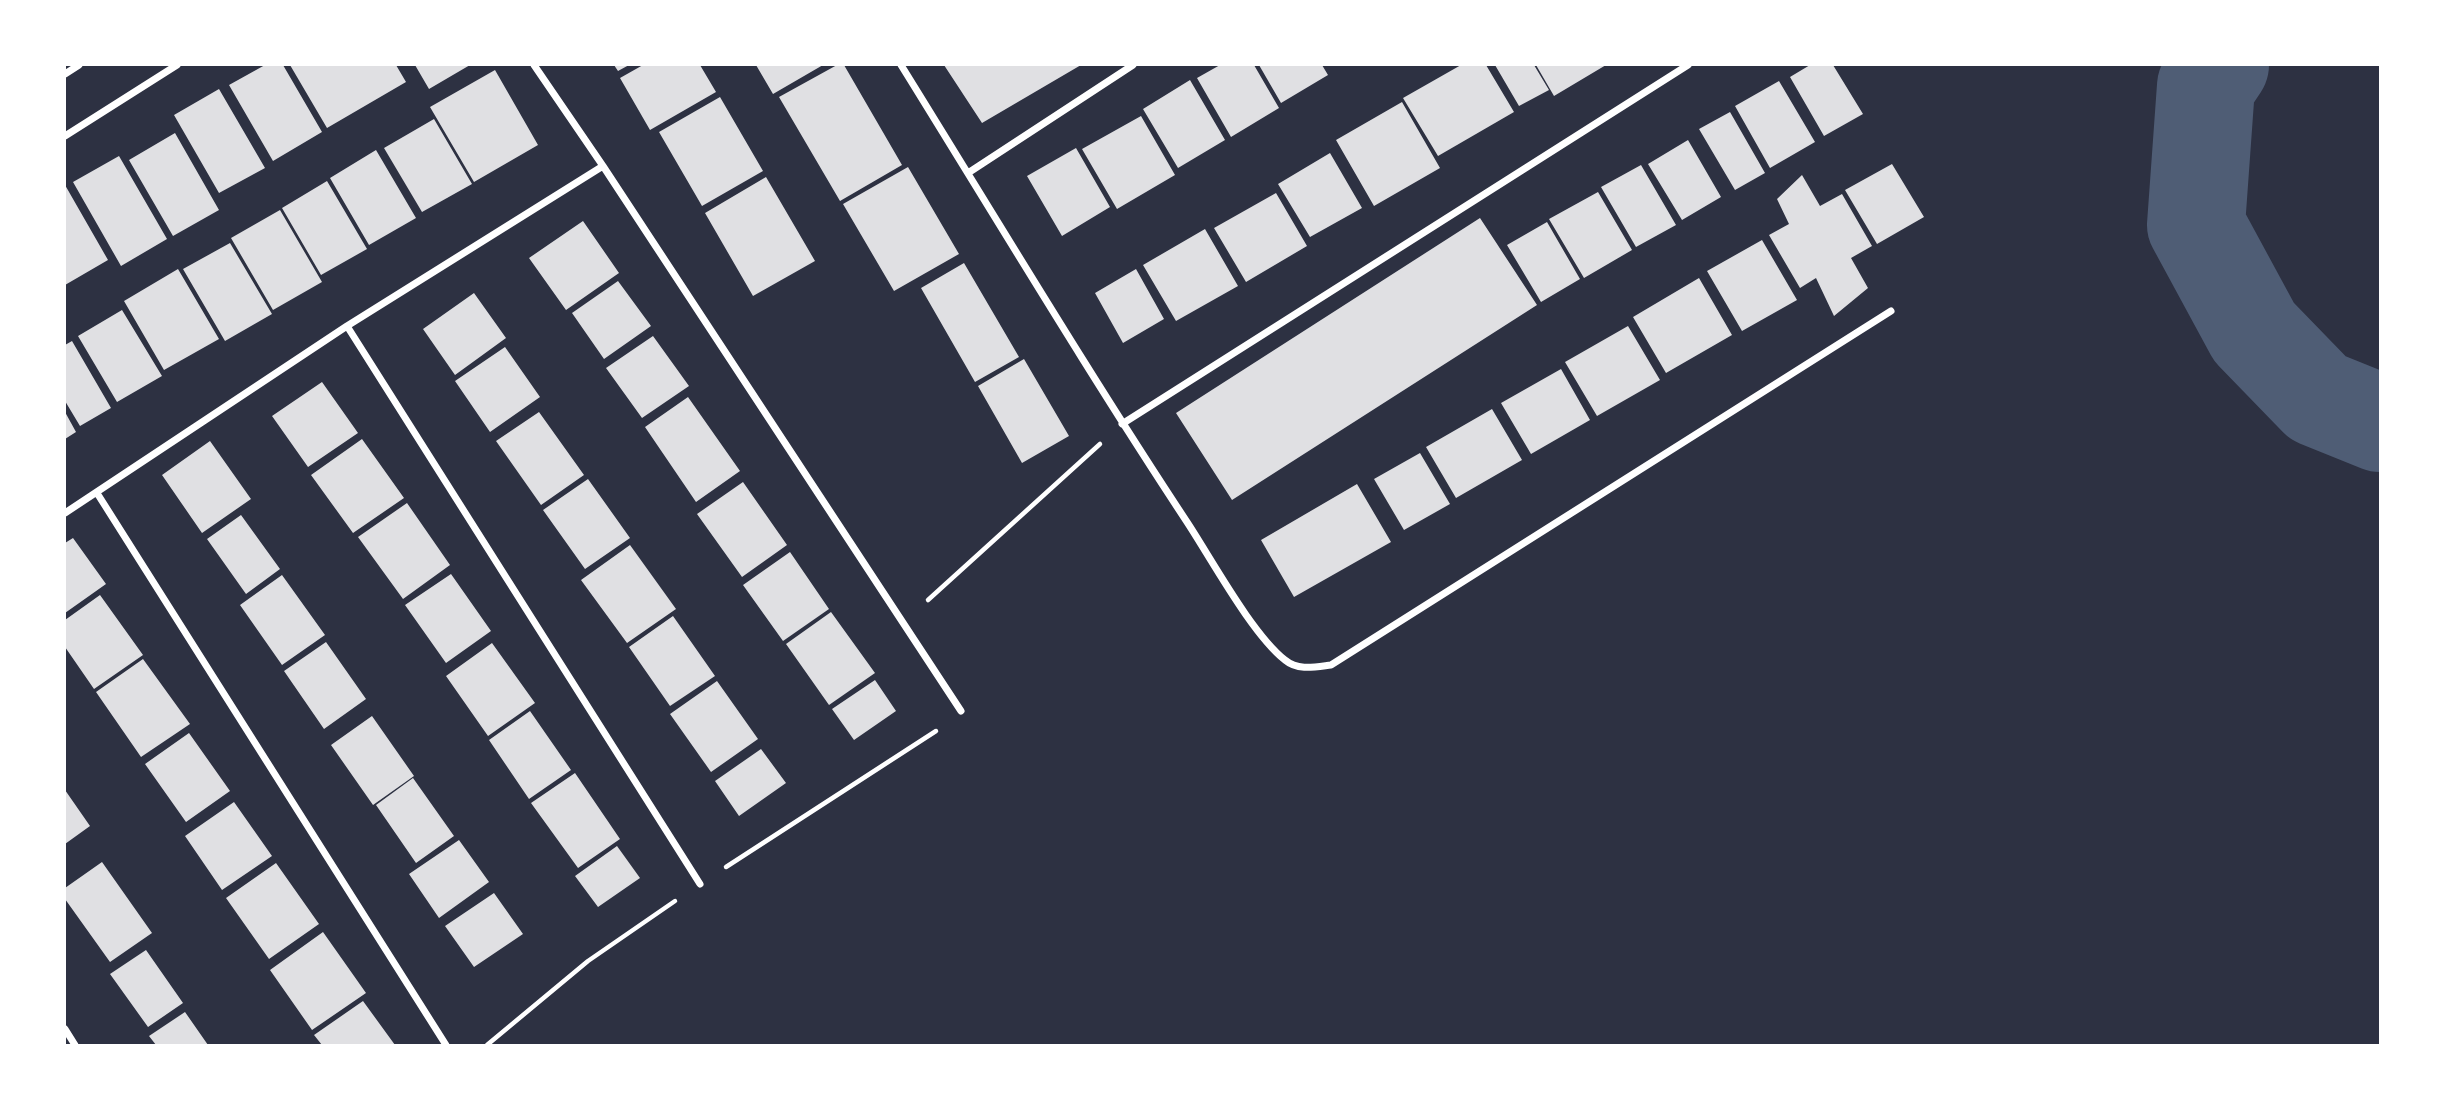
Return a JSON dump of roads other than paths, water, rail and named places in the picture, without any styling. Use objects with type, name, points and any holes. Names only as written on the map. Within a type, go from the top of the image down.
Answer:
[{"type":"street","points":[[65,74],[79,65]]},
{"type":"street","points":[[65,136],[177,65]]},
{"type":"street","points":[[534,65],[961,711]]},
{"type":"street","points":[[901,65],[1122,424],[1270,647],[1288,663],[1305,668],[1331,665],[1891,311]]},
{"type":"street","points":[[968,173],[1133,65]]},
{"type":"street","points":[[1122,424],[1688,65]]},
{"type":"street","points":[[65,513],[346,326],[603,166]]},
{"type":"street","points":[[346,326],[700,884]]},
{"type":"street","points":[[97,493],[446,1045]]},
{"type":"street","points":[[65,1028],[75,1045]]},
{"type":"waterway","points":[[2220,65],[2206,86],[2196,225],[2254,332],[2318,398],[2380,423]]}]
